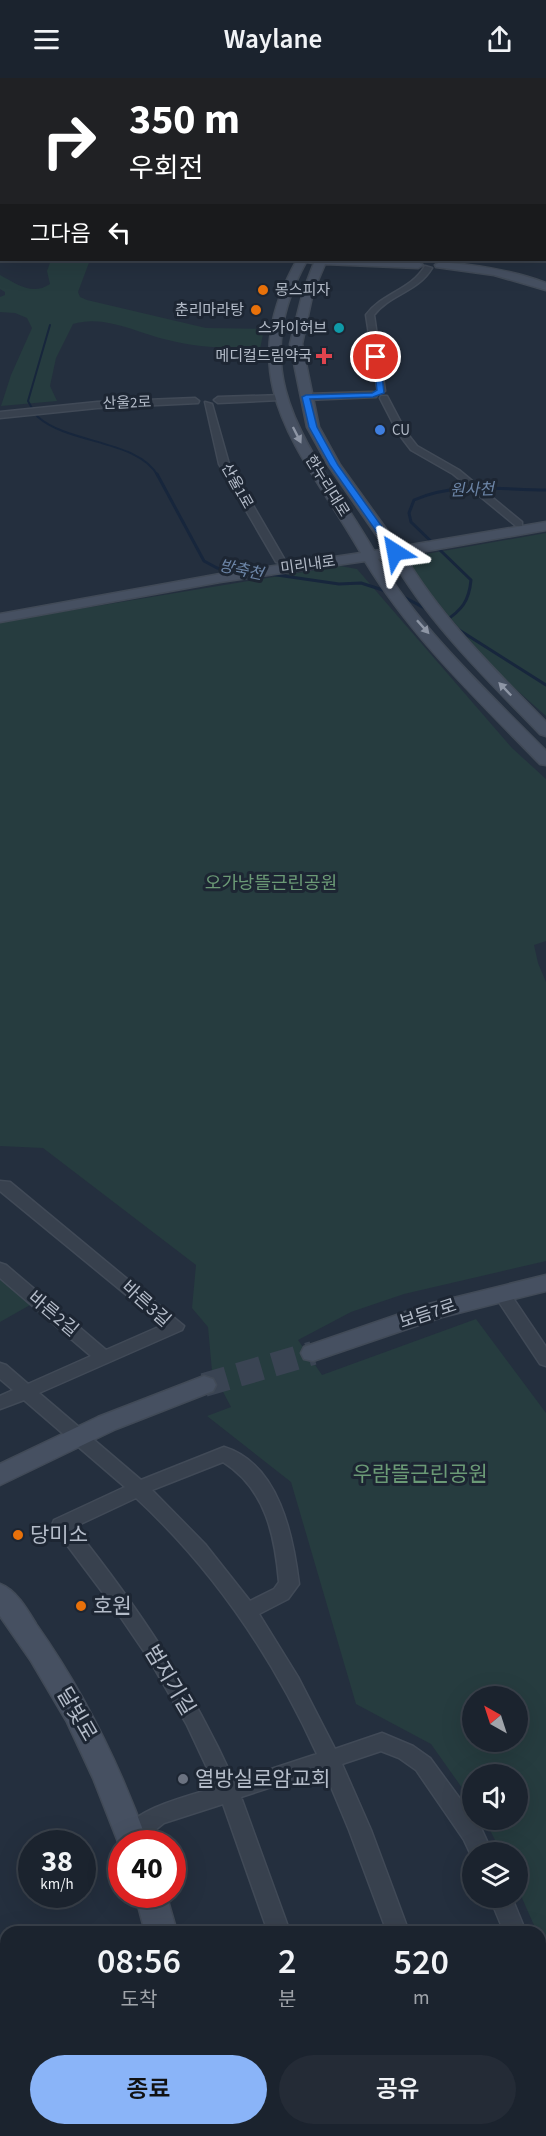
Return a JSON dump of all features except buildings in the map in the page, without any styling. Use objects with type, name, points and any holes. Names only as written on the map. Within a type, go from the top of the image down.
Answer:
[{"type":"street","name":"한누리대로","points":[[301,261],[286,289],[276,324],[276,365],[280,397],[293,428],[313,466],[386,582],[417,621],[546,760]]},
{"type":"street","name":"한누리대로","points":[[321,261],[308,291],[296,344],[313,427],[328,456],[393,549],[410,578],[486,668],[546,731]]},
{"type":"street","points":[[348,261],[430,264],[501,272],[526,278],[546,290]]},
{"type":"street","points":[[430,264],[419,281],[378,303],[370,315],[380,395],[402,433],[414,448],[467,480],[519,524]]},
{"type":"street","points":[[306,397],[380,395]]},
{"type":"street","name":"산울2로","points":[[3,414],[58,408],[195,400],[206,396],[218,400]]},
{"type":"street","points":[[195,400],[208,404],[218,400],[280,397]]},
{"type":"street","name":"산울1로","points":[[208,404],[224,464],[283,565]]},
{"type":"street","name":"미리내로","points":[[467,537],[546,520]]},
{"type":"street","name":"미리내로","points":[[0,618],[283,565],[546,526]]},
{"type":"street","name":"미리내로","points":[[0,609],[199,574],[262,565],[283,565]]},
{"type":"street","name":"바른3길","points":[[0,1186],[4,1186],[176,1326],[0,1403]]},
{"type":"street","name":"바른2길","points":[[0,1269],[105,1358]]},
{"type":"street","name":"보듬7로","points":[[313,1353],[437,1310],[546,1283]]},
{"type":"street","points":[[501,1293],[544,1354]]},
{"type":"street","points":[[0,1369],[137,1488],[198,1549],[246,1612],[290,1676],[332,1760],[366,1841],[396,1926]]},
{"type":"street","points":[[0,1475],[107,1423],[204,1385]]},
{"type":"street","name":"범지기길","points":[[246,1612],[281,1594],[289,1584],[285,1544],[276,1512],[257,1482],[232,1457],[224,1454],[137,1488],[61,1525],[156,1652],[205,1740],[229,1792],[267,1892],[277,1926]]},
{"type":"street","name":"달빛로","points":[[0,1595],[62,1688],[97,1748],[128,1830]]},
{"type":"street","points":[[142,1830],[157,1816],[382,1742],[406,1752],[423,1764],[476,1842]]},
{"type":"street","points":[[154,1908],[159,1926]]},
{"type":"street","points":[[505,1908],[512,1926]]},
{"type":"green space","points":[[51,261],[90,261],[78,292],[80,297],[206,328],[264,329],[260,349],[179,343],[97,321],[73,324],[56,358],[50,386],[57,401],[1,406],[11,375],[32,328],[27,318],[15,313],[0,312],[0,297],[5,295],[5,292],[0,289],[0,275],[19,285],[37,289],[50,284],[47,271]]},
{"type":"green space","points":[[546,533],[546,716],[501,676],[447,614],[403,558]]},
{"type":"green space","name":"오가낭뜰근린공원","points":[[340,566],[357,569],[512,748],[546,779],[546,941],[534,945],[546,982],[546,1261],[404,1294],[351,1312],[298,1340],[322,1375],[476,1319],[546,1413],[546,1926],[534,1926],[526,1908],[528,1842],[496,1842],[490,1830],[528,1830],[528,1764],[462,1764],[462,1788],[431,1744],[356,1704],[291,1482],[207,1416],[231,1407],[212,1371],[208,1327],[192,1308],[196,1265],[43,1148],[0,1146],[0,622]]},
{"type":"green space","points":[[0,1279],[30,1305],[0,1322]]},
{"type":"waterway","name":"방축천","points":[[50,325],[28,401],[35,414],[51,426],[67,433],[135,455],[149,464],[158,476]]},
{"type":"waterway","name":"방축천","points":[[157,474],[204,561],[217,568],[238,572]]},
{"type":"waterway","name":"원사천","points":[[445,621],[464,604],[471,580],[411,522],[409,513],[414,500],[446,490],[463,488],[546,490]]},
{"type":"waterway","name":"방축천","points":[[270,574],[339,584],[361,583],[389,592]]},
{"type":"waterway","name":"방축천","points":[[402,596],[430,611]]},
{"type":"waterway","name":"방축천","points":[[456,628],[546,685]]},
{"type":"tunnel","points":[[204,1385],[313,1353]]},
{"type":"place","name":"몽스피자","points":[[263,290]]},
{"type":"place","name":"춘리마라탕","points":[[256,310]]},
{"type":"place","name":"스카이허브","points":[[339,328]]},
{"type":"place","name":"메디컬드림약국","points":[[324,356]]},
{"type":"place","name":"CU","points":[[380,430]]},
{"type":"place","name":"당미소","points":[[18,1535]]},
{"type":"place","name":"호원","points":[[81,1606]]},
{"type":"place","name":"열방실로암교회","points":[[183,1779]]},
{"type":"route","points":[[376,357],[381,391],[373,395],[306,397],[313,427],[334,465],[395,552]]},
{"type":"park label","name":"우람뜰근린공원","points":[[420,1474]]}]
